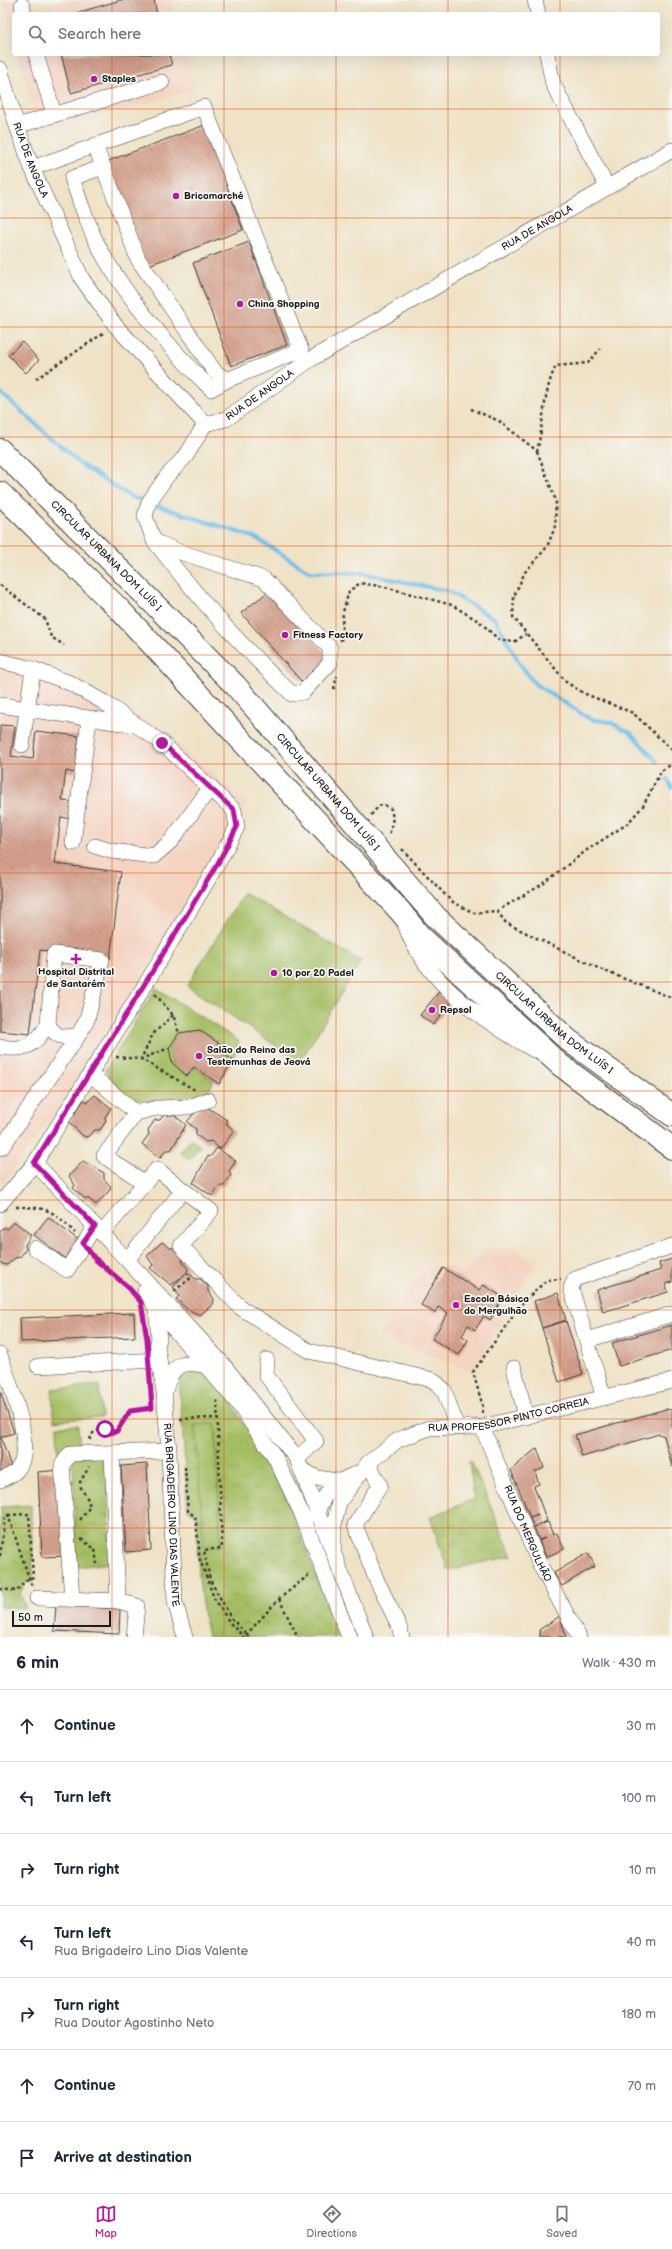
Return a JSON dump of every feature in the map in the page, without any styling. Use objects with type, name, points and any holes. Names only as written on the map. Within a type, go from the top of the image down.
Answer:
[{"type":"highway","name":"CIRCULAR URBANA DOM LUÍS I","points":[[0,450],[235,685],[436,917],[568,1040],[672,1116]]},
{"type":"highway","points":[[1,494],[120,610],[400,911],[420,936],[559,1064],[672,1148]]},
{"type":"street","points":[[535,0],[538,12]]},
{"type":"street","points":[[37,56],[54,114]]},
{"type":"street","points":[[547,56],[553,84],[607,187]]},
{"type":"street","name":"RUA DE ANGOLA","points":[[0,69],[16,126],[32,168],[82,279],[115,325],[205,424],[226,419],[306,355],[672,150]]},
{"type":"street","points":[[16,126],[162,82]]},
{"type":"street","points":[[32,168],[204,107],[306,355],[227,380],[211,389],[184,363],[116,274],[94,236],[72,178],[104,167]]},
{"type":"street","points":[[95,145],[138,259],[215,372],[227,380]]},
{"type":"street","points":[[154,541],[204,560],[264,579],[330,648],[330,663],[303,692],[292,694],[260,664],[187,583],[154,541],[145,516],[148,506],[167,476],[186,456],[205,424]]},
{"type":"street","points":[[187,583],[185,570],[191,564],[204,560]]},
{"type":"street","points":[[0,662],[33,669],[70,683],[106,703],[136,726],[162,743],[210,787],[234,810],[237,827],[225,850],[90,1074],[34,1163],[4,1203]]},
{"type":"street","points":[[22,745],[33,669]]},
{"type":"street","points":[[0,705],[89,720],[136,726]]},
{"type":"street","points":[[74,843],[89,720]]},
{"type":"street","points":[[95,846],[111,851],[154,856],[171,841],[210,787]]},
{"type":"street","points":[[0,1047],[13,1049],[30,1046],[42,1035],[48,1024],[54,954],[102,960],[87,1020],[0,1148]]},
{"type":"street","points":[[48,1024],[53,1032],[61,1037],[78,1035]]},
{"type":"street","points":[[90,1074],[136,1113]]},
{"type":"street","points":[[145,1184],[104,1156],[136,1113],[157,1108],[189,1107],[202,1095]]},
{"type":"street","name":"RUA BRIGADEIRO LINO DIAS VALENTE","points":[[34,1163],[127,1260],[138,1274],[147,1295],[197,1337],[222,1363],[299,1464]]},
{"type":"street","points":[[35,1248],[67,1270],[83,1243],[145,1184],[157,1169],[211,1211],[181,1246],[241,1308],[309,1351],[433,1380],[444,1390],[457,1428]]},
{"type":"street","points":[[127,1260],[184,1190]]},
{"type":"street","points":[[604,1398],[572,1288],[575,1278],[672,1246]]},
{"type":"street","name":"RUA BRIGADEIRO LINO DIAS VALENTE","points":[[159,1304],[159,1339],[157,1346],[159,1360],[159,1417],[169,1451],[175,1602],[185,1637]]},
{"type":"street","name":"RUA BRIGADEIRO LINO DIAS VALENTE","points":[[159,1304],[212,1372]]},
{"type":"street","points":[[587,1340],[672,1314]]},
{"type":"street","points":[[0,1355],[23,1430],[24,1439],[20,1465],[16,1471],[0,1480]]},
{"type":"street","points":[[38,1366],[159,1360]]},
{"type":"street","points":[[267,1360],[266,1375],[316,1441],[299,1464]]},
{"type":"street","name":"RUA BRIGADEIRO LINO DIAS VALENTE","points":[[158,1396],[171,1373],[181,1364],[188,1363],[212,1372]]},
{"type":"street","points":[[514,1368],[526,1417]]},
{"type":"street","points":[[212,1372],[237,1402],[305,1501],[317,1508],[325,1509],[339,1502]]},
{"type":"street","name":"RUA PROFESSOR PINTO CORREIA","points":[[363,1468],[398,1440],[429,1428],[482,1427],[672,1381]]},
{"type":"street","name":"RUA DO MERGULHÃO","points":[[482,1427],[539,1563],[579,1637]]},
{"type":"street","points":[[72,1598],[62,1465],[70,1454],[169,1451]]},
{"type":"street","points":[[112,1453],[118,1601]]},
{"type":"street","points":[[275,1457],[301,1512],[349,1637]]},
{"type":"street","points":[[299,1464],[317,1478],[337,1481]]},
{"type":"street","points":[[299,1464],[366,1637]]},
{"type":"street","points":[[320,1563],[315,1518],[317,1508],[322,1498],[337,1481],[363,1468]]},
{"type":"street","points":[[334,1555],[334,1525],[339,1502],[363,1468]]},
{"type":"street","points":[[363,1468],[380,1485],[355,1525],[377,1581],[399,1626],[402,1637]]},
{"type":"street","points":[[37,1598],[72,1598],[118,1601],[137,1606],[134,1637]]},
{"type":"path","points":[[36,379],[115,325]]},
{"type":"path","points":[[600,349],[588,363],[556,366],[550,378],[543,428],[538,451],[556,501],[555,527],[547,547],[525,572],[514,596],[513,617],[566,682],[583,693],[633,713],[672,750]]},
{"type":"path","points":[[471,409],[499,421],[538,451]]},
{"type":"path","points":[[341,646],[343,612],[349,591],[360,583],[385,587],[452,605],[480,622],[500,640],[514,642],[526,634]]},
{"type":"path","points":[[0,585],[45,619],[51,637],[64,645]]},
{"type":"path","points":[[334,689],[338,671]]},
{"type":"path","points":[[400,846],[451,901],[474,913],[497,911],[543,884],[587,850],[627,824],[643,806],[661,771],[672,764]]},
{"type":"path","points":[[375,821],[370,816],[378,807],[383,804],[391,809],[393,818],[389,836]]},
{"type":"path","points":[[384,831],[394,841]]},
{"type":"path","points":[[497,911],[506,923],[600,969],[672,998]]},
{"type":"path","points":[[145,983],[173,1014],[179,1033]]},
{"type":"path","points":[[141,1059],[153,1034],[173,1014]]},
{"type":"path","points":[[101,1056],[141,1059],[169,1048]]},
{"type":"path","points":[[141,1059],[202,1095]]},
{"type":"path","points":[[4,1203],[15,1207],[36,1207],[54,1212],[83,1243],[96,1260],[132,1292]]},
{"type":"path","points":[[159,1304],[203,1268]]},
{"type":"path","points":[[482,1427],[482,1407],[473,1372],[523,1302],[547,1280],[575,1278]]},
{"type":"path","points":[[212,1372],[217,1418],[222,1548],[204,1550],[210,1580],[232,1619],[246,1636]]},
{"type":"path","points":[[152,1408],[158,1396]]},
{"type":"path","points":[[152,1408],[159,1417],[217,1418]]},
{"type":"path","points":[[80,1522],[88,1508],[89,1501],[81,1488],[80,1482],[89,1467],[88,1453],[90,1436],[96,1430],[105,1429],[110,1433],[117,1431],[130,1411],[152,1408]]},
{"type":"path","points":[[185,1464],[188,1512],[195,1516],[199,1545],[198,1557],[214,1598],[230,1623],[246,1636]]},
{"type":"path","points":[[0,1516],[29,1514],[33,1576],[17,1590],[0,1589]]},
{"type":"path","points":[[0,1556],[7,1516]]},
{"type":"path","points":[[7,1516],[37,1598]]},
{"type":"path","points":[[80,1534],[81,1539],[95,1548],[97,1564]]},
{"type":"path","points":[[246,1636],[280,1599],[320,1563]]},
{"type":"path","points":[[280,1599],[298,1637]]},
{"type":"shaded area","points":[[3,0],[32,0],[35,8],[63,0],[171,0],[174,12],[12,12],[12,33]]},
{"type":"shaded area","points":[[19,56],[187,56],[196,89],[40,133]]},
{"type":"shaded area","name":"Hospital Distrital de Santarém","points":[[0,650],[80,681],[156,727],[247,802],[208,871],[50,1119],[0,1187]]},
{"type":"shaded area","name":"Escola Básica do Mergulhão","points":[[489,1248],[516,1249],[536,1263],[473,1372],[380,1335],[421,1271],[449,1266],[463,1274]]},
{"type":"green space","name":"10 por 20 Padel","points":[[244,893],[361,961],[300,1062],[187,986]]},
{"type":"green space","points":[[156,988],[239,1041],[233,1060],[220,1052],[223,1045],[199,1030],[179,1033],[169,1048],[172,1063],[187,1076],[194,1067],[214,1081],[205,1096],[171,1101],[137,1100],[124,1092],[105,1071]]},
{"type":"green space","points":[[191,1139],[200,1146],[189,1160],[180,1152]]},
{"type":"green space","points":[[190,1370],[201,1370],[217,1377],[286,1497],[339,1637],[208,1637],[202,1607],[199,1577],[197,1516],[188,1510],[179,1379]]},
{"type":"green space","points":[[99,1385],[102,1417],[54,1421],[52,1389]]},
{"type":"green space","points":[[215,1424],[221,1546],[204,1547],[195,1425]]},
{"type":"green space","points":[[78,1425],[80,1451],[58,1453],[57,1426]]},
{"type":"green space","points":[[73,1456],[107,1456],[111,1563],[76,1567]]},
{"type":"green space","points":[[469,1461],[472,1463],[512,1556],[448,1570],[430,1517],[474,1499]]},
{"type":"green space","points":[[31,1505],[33,1580],[25,1583],[20,1593],[26,1608],[0,1607],[0,1507]]},
{"type":"building","points":[[121,0],[154,0],[157,12],[80,12]]},
{"type":"building","name":"Staples","points":[[62,56],[170,56],[172,65],[71,93]]},
{"type":"building","name":"Bricomarché","points":[[205,125],[243,230],[146,266],[108,161]]},
{"type":"building","name":"China Shopping","points":[[249,242],[287,345],[231,366],[193,263]]},
{"type":"building","points":[[22,342],[39,360],[26,373],[8,355]]},
{"type":"building","name":"Fitness Factory","points":[[269,591],[329,657],[302,682],[241,613]]},
{"type":"building","points":[[0,725],[15,726],[11,756],[33,759],[36,731],[79,736],[75,773],[66,771],[62,801],[73,802],[71,819],[61,817],[55,864],[121,872],[110,959],[40,950],[30,1034],[0,1031]]},
{"type":"building","points":[[446,983],[458,994],[433,1025],[420,1015]]},
{"type":"building","name":"Salão do Reino das Testemunhas de Jeová","points":[[199,1030],[223,1046],[220,1052],[233,1060],[219,1084],[194,1067],[187,1076],[172,1063],[169,1048],[179,1033]]},
{"type":"building","points":[[95,1095],[111,1108],[105,1117],[106,1121],[100,1130],[95,1130],[87,1137],[83,1136],[69,1122],[84,1100],[87,1102]]},
{"type":"building","points":[[202,1104],[227,1120],[227,1124],[234,1131],[220,1149],[211,1141],[206,1142],[196,1135],[196,1129],[187,1122]]},
{"type":"building","points":[[168,1110],[186,1125],[171,1150],[166,1150],[160,1158],[142,1144],[149,1134],[148,1130],[155,1120],[160,1120]]},
{"type":"building","points":[[217,1148],[236,1161],[229,1171],[231,1175],[224,1186],[219,1186],[212,1196],[193,1183],[207,1157],[211,1156]]},
{"type":"building","points":[[83,1161],[104,1173],[104,1179],[111,1187],[97,1204],[84,1198],[73,1188],[75,1185],[69,1176]]},
{"type":"building","points":[[48,1217],[80,1241],[66,1259],[34,1235]]},
{"type":"building","points":[[15,1222],[31,1235],[25,1245],[26,1249],[20,1257],[15,1258],[7,1265],[0,1261],[0,1232],[4,1227],[7,1229]]},
{"type":"building","points":[[162,1242],[170,1248],[174,1248],[183,1255],[182,1261],[188,1269],[186,1274],[188,1273],[196,1279],[200,1279],[208,1286],[208,1291],[214,1299],[213,1304],[200,1315],[187,1309],[176,1299],[179,1296],[173,1287],[185,1274],[171,1285],[150,1268],[153,1265],[147,1256]]},
{"type":"building","points":[[672,1259],[672,1282],[666,1284],[668,1292],[603,1312],[597,1290],[661,1270],[659,1263]]},
{"type":"building","points":[[443,1268],[479,1290],[483,1285],[503,1297],[490,1320],[484,1316],[475,1330],[468,1325],[462,1336],[468,1340],[459,1355],[432,1339],[448,1313],[438,1307],[435,1313],[421,1305]]},
{"type":"building","points":[[558,1293],[566,1320],[542,1328],[534,1301]]},
{"type":"building","points":[[134,1313],[135,1337],[21,1342],[20,1318]]},
{"type":"building","points":[[566,1321],[583,1374],[559,1382],[542,1328]]},
{"type":"building","points":[[672,1325],[672,1350],[619,1366],[612,1343]]},
{"type":"building","points":[[0,1390],[14,1433],[1,1437],[12,1470],[0,1474]]},
{"type":"building","points":[[666,1409],[672,1410],[672,1467],[664,1436],[659,1434],[582,1457],[575,1435]]},
{"type":"building","points":[[537,1448],[544,1468],[535,1472],[539,1484],[534,1486],[547,1521],[534,1527],[530,1518],[538,1514],[530,1517],[511,1470]]},
{"type":"building","points":[[147,1464],[151,1550],[126,1552],[121,1466]]},
{"type":"building","points":[[61,1470],[66,1556],[42,1557],[38,1472]]},
{"type":"building","points":[[548,1522],[553,1535],[557,1533],[564,1549],[546,1557],[539,1541],[545,1538],[539,1540],[534,1527]]},
{"type":"building","points":[[588,1553],[595,1566],[562,1586],[554,1573]]},
{"type":"building","points":[[56,1605],[120,1609],[119,1634],[54,1631]]},
{"type":"building","points":[[560,1616],[566,1637],[540,1637],[539,1630]]},
{"type":"waterway","points":[[0,392],[80,464],[131,497],[256,538],[310,572],[362,573],[448,591],[495,619],[520,664],[535,684],[590,719],[610,722],[631,733],[657,762]]},
{"type":"waterway","points":[[667,779],[672,788]]},
{"type":"place","name":"Staples","points":[[94,79]]},
{"type":"place","name":"Bricomarché","points":[[176,196]]},
{"type":"place","name":"China Shopping","points":[[240,304]]},
{"type":"place","name":"Fitness Factory","points":[[285,635]]},
{"type":"place","name":"Hospital Distrital de Santarém","points":[[76,959]]},
{"type":"place","name":"10 por 20 Padel","points":[[274,973]]},
{"type":"place","name":"Repsol","points":[[432,1010]]},
{"type":"place","name":"Salão do Reino das Testemunhas de Jeová","points":[[199,1056]]},
{"type":"place","name":"Escola Básica do Mergulhão","points":[[456,1305]]},
{"type":"route","points":[[105,1429],[110,1433],[117,1431],[121,1426],[124,1417],[130,1411],[152,1408],[147,1339],[141,1302],[128,1287],[96,1260],[83,1243],[95,1226],[34,1163],[86,1078],[90,1074],[218,863],[237,827],[234,810],[162,743]]}]
